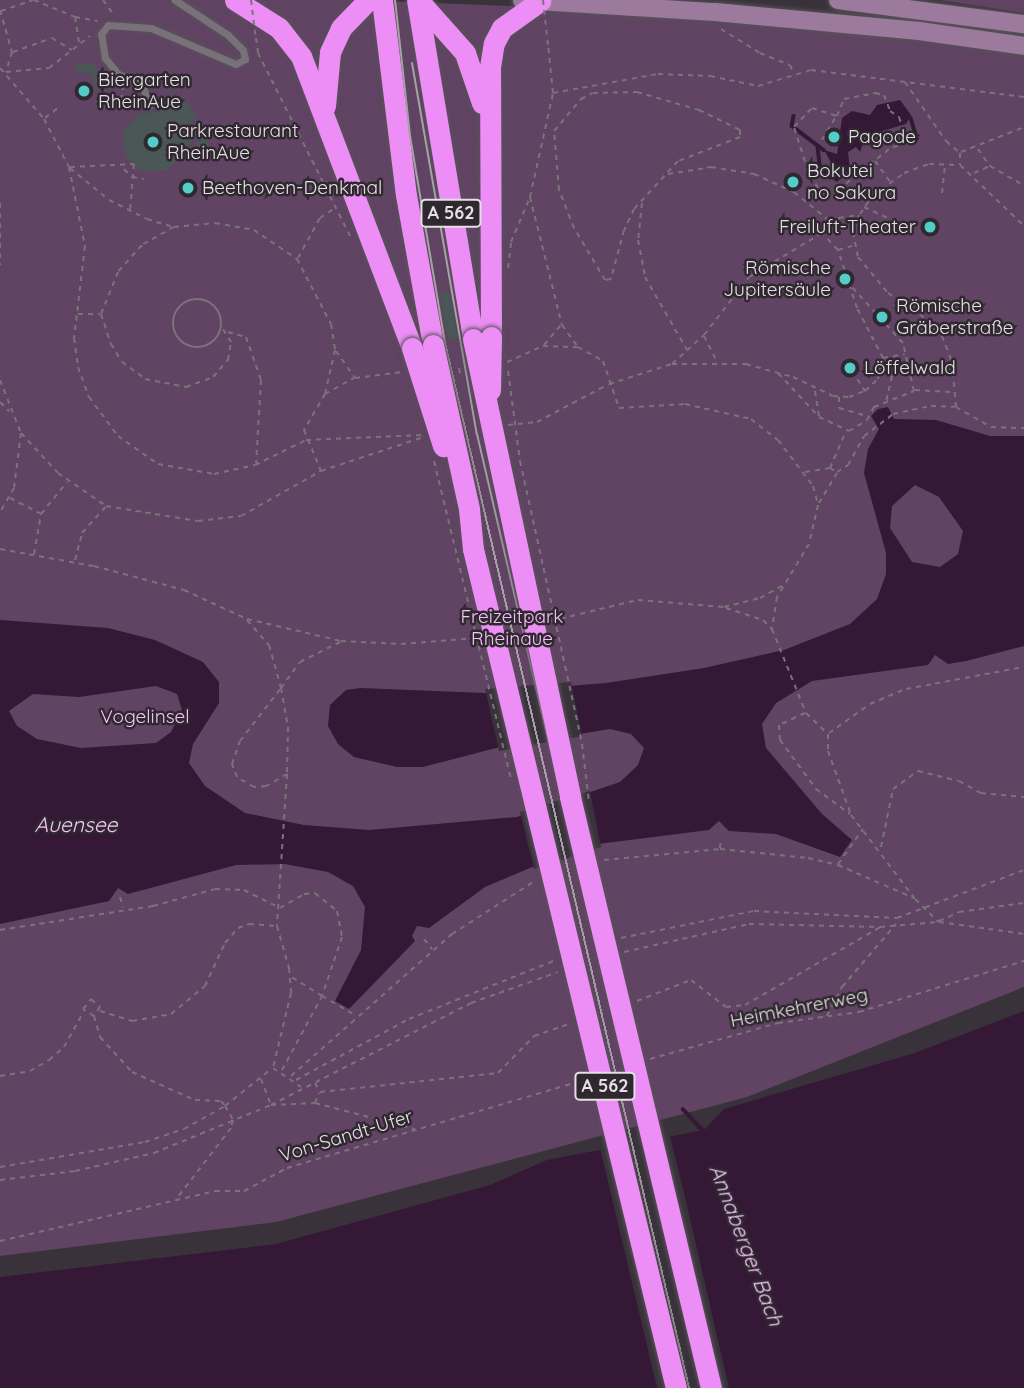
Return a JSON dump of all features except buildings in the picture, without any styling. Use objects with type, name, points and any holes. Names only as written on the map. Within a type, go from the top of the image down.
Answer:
[{"type":"highway","points":[[235,0],[279,28],[301,56],[332,143],[423,346]]},
{"type":"highway","points":[[332,143],[323,96],[325,68],[341,28],[368,0]]},
{"type":"highway","name":"A 562","points":[[382,0],[423,346],[443,447],[457,512],[473,549],[676,1388]]},
{"type":"highway","points":[[418,0],[465,53],[476,78],[487,136]]},
{"type":"highway","name":"A 562","points":[[418,0],[429,86],[482,338],[488,403],[570,797],[711,1388]]},
{"type":"highway","points":[[482,338],[487,136],[494,43],[512,18],[535,0]]},
{"type":"main road","points":[[535,0],[715,12],[919,31],[1024,46]]},
{"type":"main road","points":[[838,0],[922,4],[1024,24]]},
{"type":"lane","points":[[149,106],[143,86],[125,79],[110,67],[101,48],[101,34],[112,24],[151,28],[242,63],[243,50],[228,35],[175,0]]},
{"type":"lane","points":[[919,31],[922,4]]},
{"type":"path","points":[[6,72],[12,52],[0,10],[34,0],[75,18],[112,24],[103,0]]},
{"type":"path","points":[[251,0],[258,53],[336,207],[320,218],[298,259]]},
{"type":"path","points":[[507,277],[511,242],[530,197],[553,93],[548,45],[535,0]]},
{"type":"path","points":[[715,12],[723,32],[790,65],[794,75]]},
{"type":"path","points":[[75,18],[79,44]]},
{"type":"path","points":[[6,72],[49,68],[94,34]]},
{"type":"path","points":[[12,52],[52,38],[72,50]]},
{"type":"path","points":[[0,68],[44,119],[69,167],[85,246],[74,338],[83,382],[118,436],[150,460],[184,472],[235,472],[256,465],[306,440]]},
{"type":"path","points":[[553,93],[658,74],[709,76],[758,86],[811,71],[1024,97]]},
{"type":"path","points":[[121,101],[125,79]]},
{"type":"path","points":[[904,81],[946,141],[960,153],[960,165]]},
{"type":"path","points":[[589,85],[593,93]]},
{"type":"path","points":[[593,93],[654,94],[740,130],[740,137],[698,149],[667,174],[642,202],[624,230],[611,279],[605,280],[574,228],[559,190],[554,131],[581,99],[593,93]]},
{"type":"path","points":[[822,140],[837,116],[844,99],[875,93],[887,99],[890,111],[900,117],[906,127],[907,142],[874,160],[838,190],[825,192],[811,180],[794,127],[811,108],[837,116]]},
{"type":"path","points":[[115,99],[138,107],[149,106]]},
{"type":"path","points":[[44,119],[58,108]]},
{"type":"path","points":[[960,153],[1024,127]]},
{"type":"path","points":[[546,128],[554,131]]},
{"type":"path","points":[[977,148],[990,166],[1024,186]]},
{"type":"path","points":[[874,160],[890,182]]},
{"type":"path","points":[[942,193],[945,163]]},
{"type":"path","points":[[956,407],[952,392],[952,362],[942,336],[878,284],[853,246],[859,215],[863,207],[890,182],[918,167],[945,163],[960,165],[973,173],[1024,226]]},
{"type":"path","points":[[69,167],[123,167],[134,164],[130,211]]},
{"type":"path","points":[[973,173],[990,166]]},
{"type":"path","points":[[69,167],[130,211],[174,226],[215,223],[246,228],[272,239],[298,259],[331,324],[335,351],[325,394],[306,421],[306,440],[321,471]]},
{"type":"path","points":[[123,167],[132,177],[144,178]]},
{"type":"path","points":[[667,174],[712,167],[754,174],[794,192],[832,223]]},
{"type":"path","points":[[530,197],[562,325],[578,347],[603,361],[619,408],[685,404],[751,419],[770,431],[803,471],[818,505]]},
{"type":"path","points":[[642,202],[638,240],[645,276],[687,350]]},
{"type":"path","points":[[0,203],[0,265]]},
{"type":"path","points":[[863,207],[894,221]]},
{"type":"path","points":[[672,364],[704,335],[750,277],[822,233],[832,223],[859,215]]},
{"type":"path","points":[[174,226],[131,254],[114,280],[102,314],[122,362],[145,379],[168,387],[200,384],[219,372],[231,352],[227,332]]},
{"type":"path","points":[[609,384],[672,364],[718,363],[777,372],[815,390],[839,397],[865,391],[881,370],[883,358],[850,285],[838,250],[822,233]]},
{"type":"path","points":[[838,250],[853,246]]},
{"type":"path","points":[[850,285],[893,330],[906,353],[914,390]]},
{"type":"path","points":[[221,326],[214,340],[193,347],[180,340],[174,319],[182,305],[197,300],[217,311],[221,326],[227,332],[246,337],[261,380],[256,465]]},
{"type":"path","points":[[77,314],[102,314]]},
{"type":"path","points":[[514,359],[542,346],[562,325]]},
{"type":"path","points":[[704,335],[718,363]]},
{"type":"path","points":[[542,346],[578,347]]},
{"type":"path","points":[[883,358],[906,353]]},
{"type":"path","points":[[507,359],[520,461],[582,744],[590,808]]},
{"type":"path","points":[[459,368],[460,379]]},
{"type":"path","points":[[881,370],[892,376],[886,403]]},
{"type":"path","points":[[852,371],[865,391]]},
{"type":"path","points":[[777,372],[819,417],[846,430]]},
{"type":"path","points":[[325,394],[355,378]]},
{"type":"path","points":[[0,380],[21,433],[68,481],[106,506],[153,517],[212,521],[270,503],[321,471],[431,435]]},
{"type":"path","points":[[815,390],[819,417]]},
{"type":"path","points":[[830,468],[846,430],[868,417],[874,407],[914,390],[952,392]]},
{"type":"path","points":[[839,397],[839,408],[868,417]]},
{"type":"path","points":[[0,402],[11,413]]},
{"type":"path","points":[[837,472],[848,466],[864,436],[893,414],[915,407],[956,407],[991,427],[1024,428]]},
{"type":"path","points":[[0,512],[9,498],[19,469],[21,433]]},
{"type":"path","points":[[803,471],[830,468],[837,472]]},
{"type":"path","points":[[772,629],[777,597],[803,560],[818,505],[838,478],[837,472]]},
{"type":"path","points":[[34,555],[41,514],[68,481]]},
{"type":"path","points":[[9,498],[41,514]]},
{"type":"path","points":[[74,561],[82,533],[106,506]]},
{"type":"path","points":[[0,549],[74,561],[184,590]]},
{"type":"path","points":[[724,607],[763,620],[772,629],[806,713],[828,734],[828,751],[851,815]]},
{"type":"path","points":[[0,1167],[145,1142],[184,1129],[225,1106],[273,1068],[288,1012],[290,977],[277,926],[288,727],[269,645],[247,619]]},
{"type":"path","points":[[287,774],[270,785],[254,787],[237,777],[232,764],[240,741],[300,662],[341,642]]},
{"type":"path","points":[[828,734],[870,704],[906,689],[1024,667]]},
{"type":"path","points":[[806,713],[779,725],[780,740],[816,789],[851,815],[863,828],[921,906],[939,922],[1024,934]]},
{"type":"path","points":[[880,850],[890,798],[908,774],[918,771],[941,775],[981,793],[1024,797]]},
{"type":"path","points":[[838,865],[863,828]]},
{"type":"path","points":[[720,849],[721,838]]},
{"type":"path","points":[[921,906],[1024,870]]},
{"type":"path","points":[[0,930],[230,888],[279,908]]},
{"type":"path","points":[[279,908],[304,894],[315,893],[330,903],[340,918],[342,937],[322,996],[282,1070]]},
{"type":"path","points":[[120,897],[123,909]]},
{"type":"path","points":[[939,922],[959,912],[1024,903]]},
{"type":"path","points":[[827,1018],[842,987],[896,923]]},
{"type":"path","points":[[99,1011],[132,1021],[171,1014],[205,986],[225,943],[238,928],[249,924],[277,926]]},
{"type":"path","points":[[643,999],[691,980],[726,1007],[745,1006],[880,927]]},
{"type":"path","points":[[617,929],[623,956]]},
{"type":"path","points":[[424,939],[433,950]]},
{"type":"path","name":"Heimkehrerweg","points":[[642,1062],[778,1023],[827,1018],[1024,961]]},
{"type":"path","points":[[290,977],[357,1016]]},
{"type":"path","points":[[632,996],[636,1010]]},
{"type":"path","points":[[0,1076],[30,1071],[49,1060],[64,1047],[84,1012],[85,1003],[91,999],[99,1004],[99,1011],[94,1016]]},
{"type":"path","points":[[84,1012],[94,1016],[106,1047],[132,1072],[173,1093],[221,1101],[233,1120]]},
{"type":"path","points":[[320,1092],[498,1073],[534,1036],[568,1024]]},
{"type":"path","points":[[645,1050],[648,1064]]},
{"type":"path","points":[[0,1180],[75,1171],[154,1153],[271,1105],[301,1088],[282,1070],[273,1068]]},
{"type":"path","name":"Von-Sandt-Ufer","points":[[0,1241],[176,1200],[244,1191],[277,1171],[591,1078]]},
{"type":"path","points":[[261,1079],[271,1105]]},
{"type":"path","points":[[314,1081],[320,1092]]},
{"type":"path","points":[[315,1103],[320,1092]]},
{"type":"path","points":[[271,1105],[315,1103],[416,1130]]},
{"type":"path","points":[[176,1200],[233,1120]]},
{"type":"green space","name":"Freizeitpark Rheinaue","points":[[0,0],[355,0],[510,6],[817,27],[1024,53],[1024,987],[747,1097],[276,1222],[0,1256]]},
{"type":"green space","points":[[940,0],[1024,0],[1024,13]]},
{"type":"water","points":[[900,100],[911,115],[906,124],[865,136],[860,152],[856,147],[848,152],[850,169],[837,182],[830,177],[832,164],[824,150],[837,154],[842,118],[852,111],[870,115],[877,105]]},
{"type":"water","name":"Auensee","points":[[888,407],[894,419],[936,420],[990,436],[1024,436],[1024,646],[948,664],[935,655],[928,665],[812,681],[776,703],[762,724],[766,748],[822,814],[852,840],[840,857],[776,834],[729,831],[719,821],[709,830],[582,846],[485,887],[429,928],[417,926],[412,936],[415,941],[349,1009],[335,1001],[361,950],[365,907],[353,886],[328,872],[285,864],[236,865],[128,894],[118,888],[109,901],[0,924],[0,620],[108,628],[155,640],[203,662],[219,682],[219,703],[193,744],[189,763],[205,786],[245,813],[304,825],[369,830],[517,817],[620,782],[638,765],[644,748],[631,734],[610,729],[496,748],[423,767],[397,767],[354,757],[338,744],[328,726],[330,705],[346,690],[360,688],[485,693],[606,683],[704,668],[784,650],[850,624],[877,599],[886,574],[886,553],[864,473],[868,449],[879,429],[871,416],[878,409]],"holes":[[[915,485],[939,497],[963,531],[958,554],[940,567],[912,562],[890,528],[892,506]],[[156,686],[177,694],[182,710],[171,732],[156,743],[81,748],[37,739],[17,726],[9,711],[33,694],[79,697]]]},
{"type":"water","points":[[1024,1011],[1024,1388],[0,1388],[0,1277],[276,1244],[490,1185],[547,1160],[704,1130],[724,1109],[915,1053]]},
{"type":"pier","points":[[571,682],[582,736],[499,751],[485,689]]},
{"type":"pier","points":[[590,791],[601,847],[534,869],[520,812]]},
{"type":"pier","points":[[669,1132],[729,1388],[657,1388],[599,1144]]},
{"type":"waterway","points":[[794,116],[792,126],[824,150]]},
{"type":"waterway","points":[[911,118],[917,138]]},
{"type":"waterway","points":[[818,146],[820,166],[830,177]]},
{"type":"waterway","name":"Annaberger Bach","points":[[683,1109],[705,1133]]},
{"type":"tram line","points":[[395,0],[410,136],[445,343],[689,1388]]},
{"type":"tram line","points":[[412,63],[477,434],[561,796]]},
{"type":"place","name":"Biergarten RheinAue","points":[[84,91]]},
{"type":"place","name":"Pagode","points":[[834,137]]},
{"type":"place","name":"Parkrestaurant RheinAue","points":[[153,142]]},
{"type":"place","name":"Bokutei no Sakura","points":[[793,182]]},
{"type":"place","name":"Beethoven-Denkmal","points":[[188,188]]},
{"type":"place","name":"Freiluft-Theater","points":[[930,227]]},
{"type":"place","name":"Römische Jupitersäule","points":[[845,279]]},
{"type":"place","name":"Römische Gräberstraße","points":[[882,317]]},
{"type":"place","name":"Löffelwald","points":[[850,368]]},
{"type":"park label","name":"Vogelinsel","points":[[145,717]]}]
